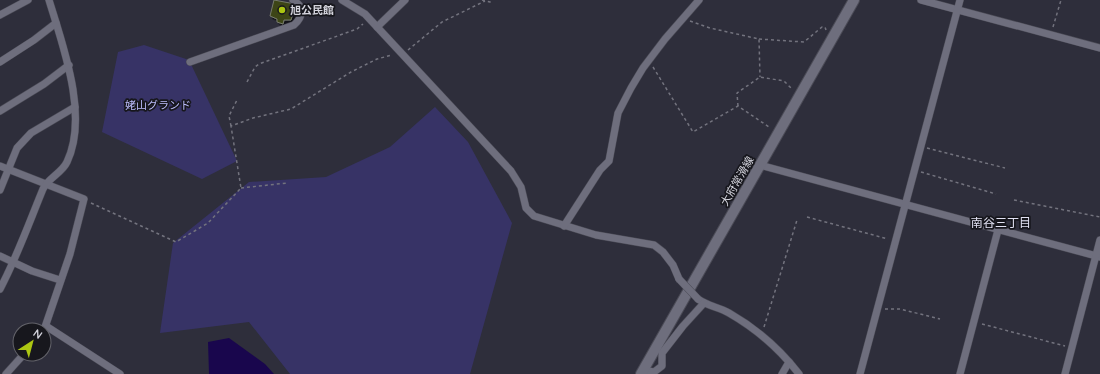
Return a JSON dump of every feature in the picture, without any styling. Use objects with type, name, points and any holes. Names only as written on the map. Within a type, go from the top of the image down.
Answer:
[{"type":"main road","name":"大府常滑線","points":[[642,372],[854,0]]},
{"type":"street","points":[[0,15],[28,0]]},
{"type":"street","points":[[0,290],[14,263],[46,184],[66,164],[74,140],[75,107],[69,65],[49,0]]},
{"type":"street","points":[[190,62],[294,25],[300,20],[302,14],[301,7],[293,0]]},
{"type":"street","points":[[342,0],[369,18],[511,171],[521,187],[526,208],[534,216],[596,235],[654,245],[663,252],[669,260],[679,279],[701,301],[727,312],[760,332],[799,374]]},
{"type":"street","points":[[377,27],[405,0]]},
{"type":"street","points":[[564,226],[600,170],[609,161],[620,106],[649,61],[699,0]]},
{"type":"street","points":[[921,0],[1100,48]]},
{"type":"street","points":[[860,374],[916,170],[960,0]]},
{"type":"street","points":[[0,62],[34,40],[56,23]]},
{"type":"street","points":[[0,111],[44,84],[69,65]]},
{"type":"street","points":[[0,190],[17,148],[31,133],[75,107]]},
{"type":"street","points":[[760,165],[1098,257]]},
{"type":"street","points":[[0,166],[84,200],[70,254],[47,322]]},
{"type":"street","points":[[960,374],[998,230]]},
{"type":"street","points":[[1065,374],[1098,257],[1100,240]]},
{"type":"street","points":[[0,256],[14,263],[60,280]]},
{"type":"street","points":[[642,372],[654,372],[662,366],[662,354],[701,301]]},
{"type":"street","points":[[52,332],[120,374]]},
{"type":"street","points":[[6,374],[17,362]]},
{"type":"street","points":[[782,374],[789,362]]},
{"type":"path","points":[[231,126],[253,118],[291,109],[364,65],[377,59],[403,53],[439,25],[485,1],[493,0]]},
{"type":"path","points":[[1051,35],[1061,0]]},
{"type":"path","points":[[684,17],[697,24],[759,39],[804,42],[822,27],[825,27],[823,44],[826,48]]},
{"type":"path","points":[[247,82],[255,67],[259,64],[357,29],[369,18]]},
{"type":"path","points":[[759,39],[760,77]]},
{"type":"path","points":[[649,61],[693,132],[738,106]]},
{"type":"path","points":[[738,106],[737,94],[760,77],[784,81],[799,96]]},
{"type":"path","points":[[237,100],[229,116],[241,188]]},
{"type":"path","points":[[738,106],[769,127]]},
{"type":"path","points":[[922,147],[1005,168]]},
{"type":"path","points":[[916,170],[996,194]]},
{"type":"path","points":[[84,200],[176,242],[208,223],[241,188],[287,183]]},
{"type":"path","points":[[1014,200],[1100,217]]},
{"type":"path","points":[[807,217],[896,241]]},
{"type":"path","points":[[760,332],[763,329],[797,220]]},
{"type":"path","points":[[878,308],[900,309],[940,319]]},
{"type":"path","points":[[974,322],[1073,348]]},
{"type":"green space","name":"姥山グランド","points":[[144,45],[189,60],[237,161],[202,179],[102,132],[118,52]]},
{"type":"green space","points":[[435,107],[468,142],[512,223],[470,374],[290,374],[249,322],[160,333],[173,243],[249,182],[326,177],[390,147]]},
{"type":"shaded area","points":[[229,338],[265,364],[274,374],[209,374],[208,342]]},
{"type":"building","name":"旭公民館","points":[[274,0],[295,4],[291,20],[284,20],[283,24],[277,22],[277,19],[270,16]]},
{"type":"place","name":"旭公民館","points":[[282,10]]},
{"type":"district","name":"南谷三丁目","points":[[1001,222]]}]
